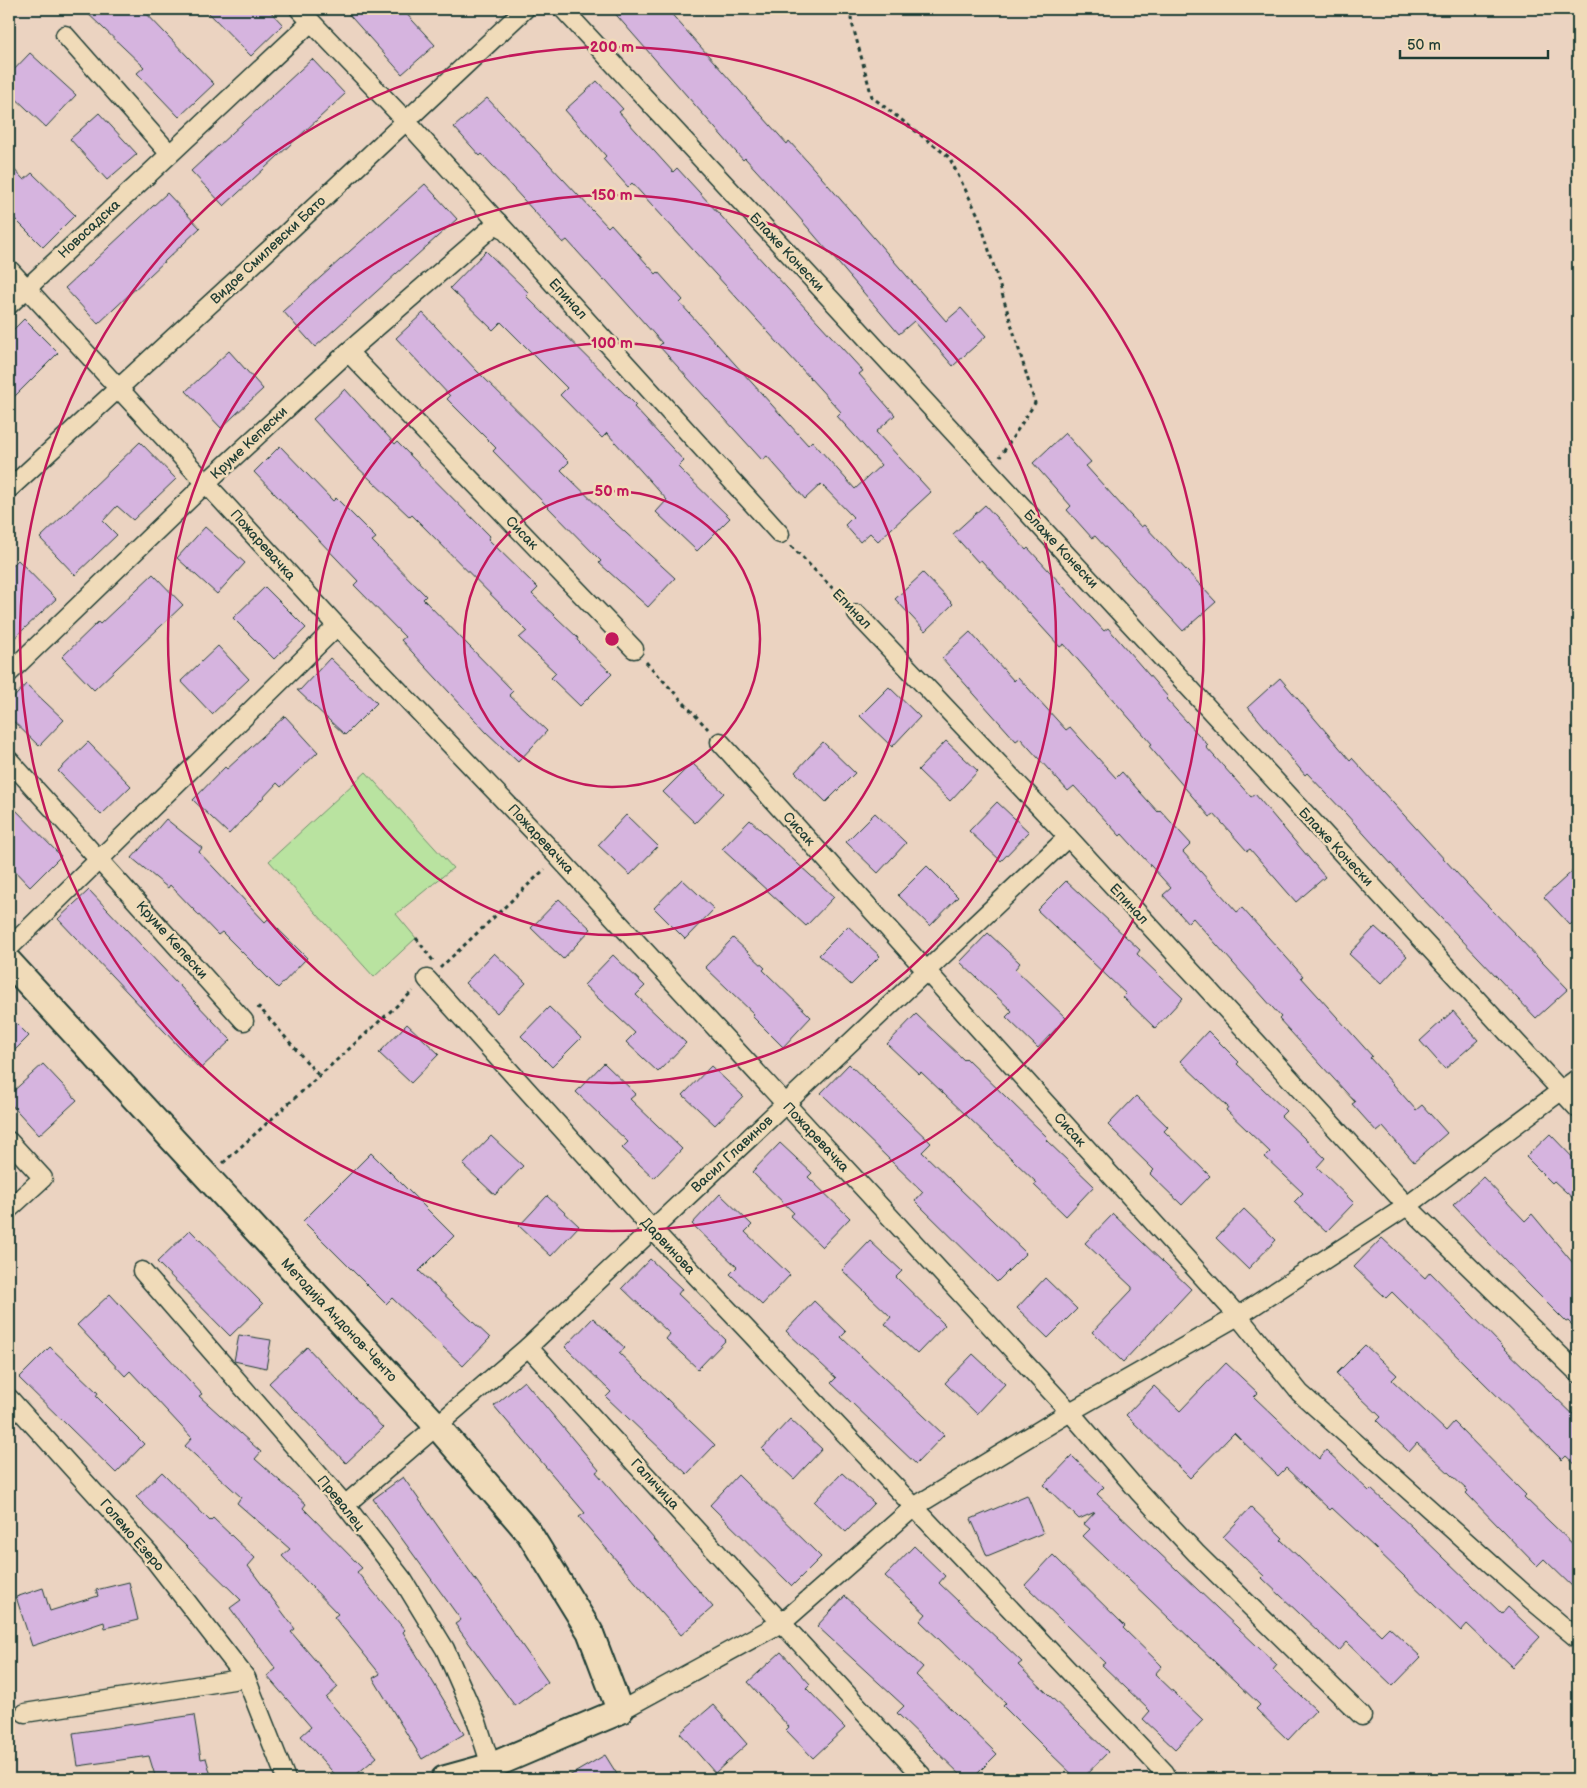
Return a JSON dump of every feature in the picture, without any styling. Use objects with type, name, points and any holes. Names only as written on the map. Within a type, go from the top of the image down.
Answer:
[{"type":"street","name":"Видое Смилевски Бато","points":[[9,489],[525,9]]},
{"type":"street","name":"Блаже Конески","points":[[563,9],[1578,1109]]},
{"type":"street","name":"Епинал","points":[[305,15],[406,121],[780,534]]},
{"type":"street","name":"Новосадска","points":[[9,305],[170,154],[305,15]]},
{"type":"street","points":[[65,35],[170,154]]},
{"type":"street","name":"Круме Кепески","points":[[9,673],[206,482],[348,352],[498,222]]},
{"type":"street","name":"Пожаревачка","points":[[9,269],[337,626],[558,857],[1070,1412],[1138,1491],[1190,1546],[1362,1716]]},
{"type":"street","name":"Сисак","points":[[348,352],[634,649]]},
{"type":"street","name":"Епинал","points":[[857,614],[1068,837],[1407,1206],[1578,1373]]},
{"type":"street","points":[[9,948],[337,626]]},
{"type":"street","name":"Сисак","points":[[720,742],[1238,1316],[1300,1393],[1528,1598],[1578,1639]]},
{"type":"street","name":"Круме Кепески","points":[[9,760],[244,1021]]},
{"type":"street","name":"Васил Главинов","points":[[345,1505],[528,1347],[1068,837]]},
{"type":"street","name":"Методија Андонов-Ченто","points":[[9,962],[437,1426],[529,1533],[590,1632],[620,1711]]},
{"type":"street","name":"Дарвинова","points":[[427,979],[652,1229],[1165,1773]]},
{"type":"street","points":[[444,1779],[491,1766],[620,1711],[783,1622],[914,1507],[1070,1412],[1238,1316],[1407,1206],[1578,1078]]},
{"type":"street","points":[[9,1141],[43,1178],[9,1209]]},
{"type":"street","name":"Превалец","points":[[142,1271],[345,1505],[402,1580],[445,1649],[477,1722],[491,1766]]},
{"type":"street","name":"Галичица","points":[[528,1347],[783,1622],[925,1779]]},
{"type":"street","name":"Големо Езеро","points":[[9,1398],[149,1553],[246,1678],[286,1779]]},
{"type":"street","points":[[25,1713],[246,1678]]},
{"type":"path","points":[[853,9],[851,19],[872,97],[949,156],[979,217],[1035,403],[990,472]]},
{"type":"path","name":"Епинал","points":[[780,534],[857,614]]},
{"type":"path","points":[[634,649],[720,742]]},
{"type":"path","points":[[416,938],[439,969],[558,857]]},
{"type":"path","points":[[208,1177],[427,979]]},
{"type":"path","points":[[244,1021],[259,1007],[319,1076]]},
{"type":"green space","points":[[366,772],[453,868],[396,914],[416,938],[374,977],[269,861]]},
{"type":"building","points":[[83,9],[142,9],[214,84],[179,117],[137,73],[144,67]]},
{"type":"building","points":[[205,9],[268,9],[283,25],[251,56]]},
{"type":"building","points":[[344,9],[402,9],[435,45],[402,74]]},
{"type":"building","points":[[611,9],[667,9],[787,144],[789,141],[815,170],[946,321],[961,308],[986,336],[953,366],[914,321],[899,334],[797,215],[745,158],[743,160]]},
{"type":"building","points":[[30,53],[76,95],[46,127],[9,92],[9,75]]},
{"type":"building","points":[[312,59],[345,94],[224,206],[191,171]]},
{"type":"building","points":[[597,81],[623,109],[619,112],[673,172],[677,168],[863,371],[859,374],[895,415],[876,432],[931,492],[878,541],[870,533],[860,542],[845,525],[853,517],[821,484],[805,499],[767,456],[762,460],[659,346],[662,343],[606,280],[604,281],[567,240],[563,243],[482,154],[480,156],[454,127],[487,98],[608,227],[611,224],[656,274],[658,272],[683,300],[680,303],[808,445],[812,441],[855,489],[881,465],[837,416],[841,412],[632,183],[628,187],[603,159],[606,156],[565,110]]},
{"type":"building","points":[[99,113],[137,154],[107,180],[70,139]]},
{"type":"building","points":[[9,164],[24,180],[32,173],[75,215],[43,247],[9,213]]},
{"type":"building","points":[[425,184],[457,219],[315,347],[283,311]]},
{"type":"building","points":[[167,193],[200,228],[98,324],[65,288]]},
{"type":"building","points":[[486,251],[529,293],[526,296],[636,405],[634,407],[684,461],[678,467],[730,518],[697,551],[656,512],[667,500],[607,433],[602,438],[560,395],[567,388],[501,322],[493,330],[450,288]]},
{"type":"building","points":[[423,313],[476,370],[569,462],[561,470],[675,578],[648,607],[599,563],[601,561],[493,451],[496,448],[447,399],[450,396],[396,338]]},
{"type":"building","points":[[24,319],[58,353],[9,402],[9,334]]},
{"type":"building","points":[[229,351],[263,389],[221,428],[186,391]]},
{"type":"building","points":[[345,389],[395,444],[397,442],[490,536],[488,539],[538,588],[532,594],[612,674],[580,706],[551,678],[556,673],[519,638],[527,631],[412,515],[410,517],[354,464],[313,419]]},
{"type":"building","points":[[1065,433],[1091,462],[1086,466],[1141,527],[1144,525],[1216,602],[1183,631],[1095,536],[1092,538],[1067,510],[1071,506],[1033,463]]},
{"type":"building","points":[[140,442],[176,479],[133,520],[117,506],[103,521],[117,535],[75,575],[40,538]]},
{"type":"building","points":[[280,446],[333,501],[336,498],[376,538],[372,541],[426,596],[423,599],[513,691],[509,695],[547,731],[518,762],[486,732],[401,640],[405,637],[354,585],[358,581],[254,472]]},
{"type":"building","points":[[985,505],[1026,550],[1028,548],[1104,631],[1108,628],[1168,697],[1166,699],[1208,745],[1206,747],[1251,797],[1255,794],[1325,877],[1296,902],[1250,849],[1247,851],[1214,814],[1210,817],[1149,746],[1152,744],[1064,644],[1060,647],[981,560],[978,562],[953,534]]},
{"type":"building","points":[[205,527],[245,563],[217,594],[177,558]]},
{"type":"building","points":[[18,560],[56,599],[9,643],[9,569]]},
{"type":"building","points":[[923,573],[953,604],[925,631],[895,599]]},
{"type":"building","points":[[153,574],[183,605],[94,690],[62,657],[98,622],[100,624]]},
{"type":"building","points":[[265,587],[306,628],[274,659],[233,618]]},
{"type":"building","points":[[970,632],[1014,681],[1018,677],[1066,730],[1070,727],[1116,778],[1122,772],[1158,812],[1160,810],[1191,844],[1183,852],[1237,912],[1242,908],[1372,1056],[1370,1058],[1416,1110],[1422,1105],[1447,1133],[1414,1162],[1383,1127],[1377,1132],[1352,1104],[1355,1102],[1279,1019],[1281,1017],[1193,918],[1188,923],[1163,895],[1171,888],[1122,834],[1120,836],[1074,786],[1068,791],[1020,738],[1016,741],[942,658]]},
{"type":"building","points":[[218,646],[249,679],[212,714],[181,681]]},
{"type":"building","points":[[330,658],[377,703],[345,735],[297,690],[300,690]]},
{"type":"building","points":[[1280,678],[1350,760],[1352,758],[1466,883],[1568,989],[1536,1018],[1421,897],[1346,814],[1307,773],[1305,775],[1248,707]]},
{"type":"building","points":[[26,684],[64,720],[39,746],[9,717],[9,703]]},
{"type":"building","points":[[889,687],[920,717],[892,747],[860,716]]},
{"type":"building","points":[[285,716],[318,752],[281,787],[277,783],[229,834],[193,800],[225,767],[227,769]]},
{"type":"building","points":[[946,741],[978,771],[950,801],[918,770]]},
{"type":"building","points":[[88,742],[131,786],[101,815],[58,771]]},
{"type":"building","points":[[823,742],[855,773],[826,802],[795,772]]},
{"type":"building","points":[[692,763],[724,793],[695,823],[663,792]]},
{"type":"building","points":[[997,802],[1029,832],[1001,861],[969,831]]},
{"type":"building","points":[[9,803],[61,856],[30,887],[9,865]]},
{"type":"building","points":[[875,813],[906,843],[878,873],[846,842]]},
{"type":"building","points":[[626,815],[658,846],[630,875],[598,845]]},
{"type":"building","points":[[166,819],[202,848],[199,852],[265,922],[268,919],[307,958],[278,988],[222,932],[218,935],[170,885],[168,888],[132,858]]},
{"type":"building","points":[[750,820],[834,897],[806,926],[722,849]]},
{"type":"building","points":[[927,866],[958,897],[930,926],[898,895]]},
{"type":"building","points":[[1578,866],[1578,917],[1570,925],[1544,897]]},
{"type":"building","points":[[682,879],[714,909],[685,939],[654,908]]},
{"type":"building","points":[[1066,881],[1140,950],[1137,954],[1183,998],[1155,1028],[1123,997],[1126,994],[1037,910]]},
{"type":"building","points":[[89,890],[231,1040],[200,1069],[58,919]]},
{"type":"building","points":[[559,899],[591,929],[563,959],[531,928]]},
{"type":"building","points":[[848,926],[880,956],[851,985],[819,955]]},
{"type":"building","points":[[1375,927],[1407,956],[1381,984],[1349,954]]},
{"type":"building","points":[[988,933],[1020,963],[1015,969],[1066,1018],[1038,1048],[1006,1017],[1012,1011],[960,962]]},
{"type":"building","points":[[733,938],[765,968],[763,970],[811,1017],[783,1047],[752,1016],[754,1014],[705,967]]},
{"type":"building","points":[[494,953],[526,983],[497,1013],[465,983]]},
{"type":"building","points":[[613,955],[645,986],[636,995],[686,1043],[658,1072],[626,1042],[635,1033],[584,985]]},
{"type":"building","points":[[549,1007],[581,1038],[552,1067],[521,1036]]},
{"type":"building","points":[[1453,1011],[1478,1040],[1445,1069],[1420,1041]]},
{"type":"building","points":[[916,1014],[964,1060],[966,1058],[1094,1186],[1066,1216],[1034,1185],[1037,1183],[921,1072],[919,1074],[887,1044]]},
{"type":"building","points":[[9,1016],[29,1036],[9,1056]]},
{"type":"building","points":[[407,1024],[439,1054],[411,1083],[379,1053]]},
{"type":"building","points":[[1208,1031],[1239,1062],[1237,1064],[1286,1111],[1281,1116],[1325,1158],[1317,1167],[1354,1203],[1326,1232],[1294,1202],[1303,1193],[1265,1157],[1270,1152],[1226,1110],[1228,1107],[1180,1061]]},
{"type":"building","points":[[604,1063],[636,1094],[630,1099],[682,1149],[654,1178],[622,1148],[628,1142],[576,1092]]},
{"type":"building","points":[[43,1064],[77,1100],[39,1135],[9,1102],[9,1095]]},
{"type":"building","points":[[849,1064],[931,1143],[922,1152],[1026,1253],[997,1282],[915,1201],[923,1192],[821,1093]]},
{"type":"building","points":[[711,1066],[743,1096],[715,1125],[683,1095]]},
{"type":"building","points":[[1136,1096],[1168,1127],[1164,1131],[1210,1176],[1182,1205],[1150,1174],[1154,1170],[1108,1125]]},
{"type":"building","points":[[1550,1134],[1578,1163],[1578,1203],[1554,1181],[1552,1183],[1526,1157]]},
{"type":"building","points":[[491,1136],[523,1166],[495,1195],[463,1165]]},
{"type":"building","points":[[780,1143],[812,1173],[808,1177],[850,1218],[822,1247],[790,1216],[794,1213],[752,1172]]},
{"type":"building","points":[[371,1153],[454,1236],[419,1271],[490,1338],[463,1366],[392,1298],[386,1304],[303,1221]]},
{"type":"building","points":[[1483,1177],[1525,1221],[1532,1214],[1578,1269],[1578,1331],[1568,1321],[1566,1322],[1524,1280],[1453,1205]]},
{"type":"building","points":[[720,1194],[752,1225],[745,1232],[790,1275],[762,1305],[730,1274],[737,1267],[692,1224]]},
{"type":"building","points":[[547,1196],[579,1226],[551,1256],[519,1226]]},
{"type":"building","points":[[1244,1209],[1276,1240],[1248,1269],[1216,1238]]},
{"type":"building","points":[[1113,1214],[1191,1289],[1123,1362],[1092,1332],[1132,1290],[1132,1287],[1085,1243]]},
{"type":"building","points":[[190,1230],[263,1304],[230,1336],[157,1262]]},
{"type":"building","points":[[1382,1238],[1425,1278],[1430,1272],[1503,1347],[1578,1419],[1578,1467],[1566,1456],[1562,1460],[1392,1292],[1386,1298],[1354,1267]]},
{"type":"building","points":[[870,1241],[902,1271],[896,1277],[945,1325],[917,1354],[885,1324],[891,1317],[842,1270]]},
{"type":"building","points":[[650,1259],[682,1289],[678,1294],[726,1340],[698,1369],[666,1339],[670,1334],[622,1288]]},
{"type":"building","points":[[1045,1278],[1077,1309],[1048,1338],[1017,1308]]},
{"type":"building","points":[[110,1294],[202,1394],[199,1396],[261,1452],[255,1459],[306,1504],[303,1508],[362,1568],[357,1572],[405,1630],[403,1632],[464,1734],[422,1759],[373,1678],[380,1674],[334,1617],[338,1614],[282,1556],[290,1549],[237,1503],[241,1497],[185,1446],[192,1438],[130,1371],[125,1376],[77,1325]]},
{"type":"building","points":[[814,1301],[846,1332],[841,1337],[944,1435],[916,1464],[831,1383],[836,1378],[786,1331]]},
{"type":"building","points":[[593,1318],[625,1348],[619,1353],[715,1445],[687,1474],[606,1397],[611,1392],[565,1347]]},
{"type":"building","points":[[239,1335],[271,1340],[266,1368],[234,1361]]},
{"type":"building","points":[[1365,1345],[1397,1375],[1392,1380],[1446,1431],[1454,1422],[1526,1495],[1524,1497],[1578,1549],[1578,1592],[1544,1559],[1537,1566],[1466,1493],[1468,1491],[1417,1443],[1409,1452],[1377,1421],[1381,1417],[1336,1374]]},
{"type":"building","points":[[50,1347],[98,1393],[96,1396],[144,1444],[116,1473],[19,1378]]},
{"type":"building","points":[[307,1347],[383,1428],[346,1463],[269,1383]]},
{"type":"building","points":[[973,1354],[1005,1384],[977,1414],[945,1383]]},
{"type":"building","points":[[1226,1363],[1258,1393],[1254,1397],[1319,1459],[1326,1450],[1369,1491],[1371,1489],[1413,1528],[1502,1614],[1508,1607],[1540,1637],[1512,1667],[1467,1624],[1461,1631],[1375,1548],[1332,1508],[1330,1510],[1286,1468],[1278,1476],[1234,1433],[1190,1478],[1126,1415],[1154,1386],[1180,1411]]},
{"type":"building","points":[[524,1381],[599,1470],[596,1472],[713,1607],[681,1635],[579,1517],[585,1513],[494,1406]]},
{"type":"building","points":[[790,1419],[822,1449],[794,1479],[762,1449]]},
{"type":"building","points":[[1072,1456],[1104,1487],[1097,1494],[1277,1665],[1273,1670],[1316,1710],[1288,1740],[1256,1709],[1260,1705],[1083,1536],[1090,1529],[1084,1524],[1095,1512],[1079,1519],[1044,1485]]},
{"type":"building","points":[[162,1472],[210,1521],[213,1518],[255,1558],[248,1566],[295,1629],[291,1632],[338,1687],[326,1698],[377,1757],[351,1779],[339,1779],[301,1736],[311,1727],[267,1676],[276,1669],[230,1608],[241,1600],[136,1497]]},
{"type":"building","points":[[842,1473],[874,1503],[846,1532],[814,1502]]},
{"type":"building","points":[[738,1475],[821,1557],[792,1586],[710,1505]]},
{"type":"building","points":[[403,1477],[548,1682],[515,1706],[455,1624],[461,1620],[373,1499]]},
{"type":"building","points":[[1027,1495],[1043,1533],[987,1556],[971,1519]]},
{"type":"building","points":[[1251,1507],[1283,1538],[1281,1540],[1381,1635],[1389,1627],[1421,1657],[1393,1686],[1347,1642],[1339,1651],[1262,1578],[1264,1576],[1223,1537]]},
{"type":"building","points":[[914,1546],[945,1576],[939,1583],[1022,1662],[1018,1665],[1108,1752],[1082,1779],[1077,1779],[1048,1751],[1003,1706],[1006,1703],[920,1621],[926,1614],[885,1576]]},
{"type":"building","points":[[1053,1555],[1125,1626],[1123,1628],[1162,1666],[1155,1674],[1203,1720],[1175,1749],[1143,1719],[1150,1711],[1102,1665],[1105,1663],[1025,1585]]},
{"type":"building","points":[[129,1582],[138,1620],[105,1628],[104,1622],[32,1646],[16,1597],[43,1588],[50,1611],[98,1596],[96,1590]]},
{"type":"building","points":[[845,1596],[923,1667],[916,1675],[997,1754],[972,1779],[965,1779],[897,1713],[904,1706],[817,1626]]},
{"type":"building","points":[[781,1652],[810,1684],[806,1688],[845,1728],[813,1758],[786,1730],[789,1727],[748,1682]]},
{"type":"building","points":[[713,1705],[747,1744],[715,1773],[680,1733]]},
{"type":"building","points":[[194,1715],[201,1759],[206,1758],[212,1779],[156,1779],[149,1756],[78,1766],[73,1733]]},
{"type":"building","points":[[605,1755],[620,1779],[564,1779]]}]
